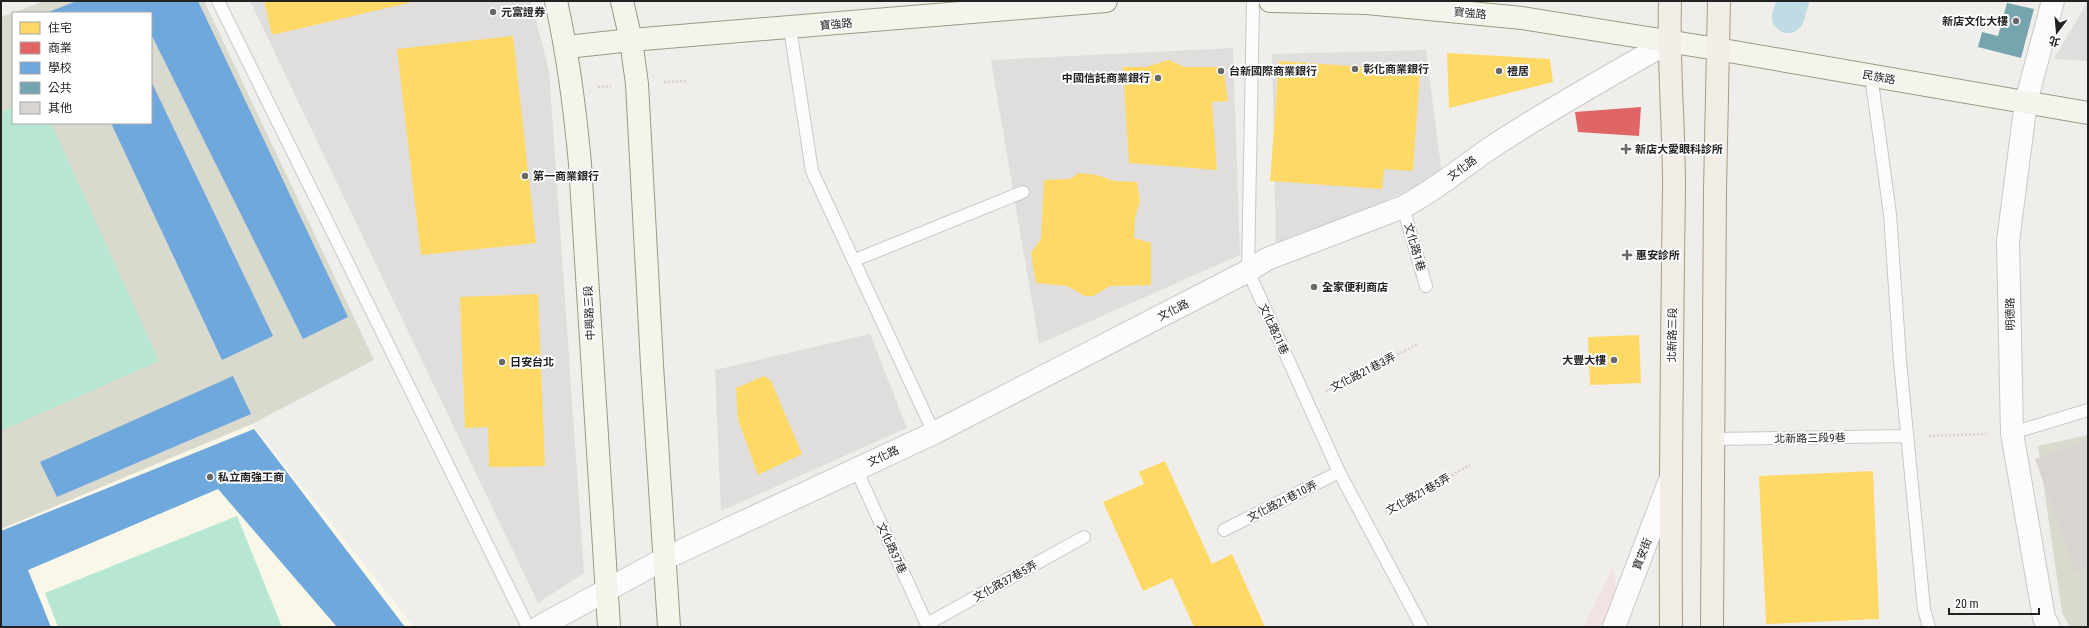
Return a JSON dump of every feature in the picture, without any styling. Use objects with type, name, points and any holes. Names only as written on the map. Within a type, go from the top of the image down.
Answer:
[{"type":"main road","name":"北新路三段","points":[[1670,1],[1669,42],[1674,148],[1670,480],[1671,627]]},
{"type":"main road","points":[[1712,627],[1717,49],[1719,1]]},
{"type":"street","name":"中興路三段","points":[[556,1],[567,48],[573,88],[580,164],[609,627]]},
{"type":"street","points":[[622,1],[631,40],[637,84],[669,627]]},
{"type":"street","name":"寶強路","points":[[567,48],[631,40],[790,28],[954,7],[1106,1]]},
{"type":"street","name":"寶強路","points":[[1270,1],[1367,3],[1522,18],[1669,42]]},
{"type":"street","name":"明德路","points":[[2049,627],[2044,618],[2012,433],[2008,242],[2026,102],[2053,1]]},
{"type":"street","name":"文化路","points":[[538,627],[664,559],[934,433],[1248,272],[1267,259],[1403,207],[1420,198],[1500,141],[1608,76],[1669,42]]},
{"type":"street","name":"民族路","points":[[1669,42],[2088,113]]},
{"type":"street","name":"寶安街","points":[[1614,627],[1670,480]]},
{"type":"lane","points":[[218,1],[528,627]]},
{"type":"lane","name":"文化路21巷","points":[[1253,1],[1248,272],[1339,472],[1422,627]]},
{"type":"lane","points":[[790,28],[812,172],[855,260],[934,433]]},
{"type":"lane","points":[[1871,76],[1890,214],[1900,361],[1907,436],[1924,609],[1929,627]]},
{"type":"lane","points":[[855,260],[1023,192]]},
{"type":"lane","name":"文化路1巷","points":[[1403,207],[1426,286]]},
{"type":"lane","points":[[2012,433],[2088,410]]},
{"type":"lane","name":"北新路三段9巷","points":[[1714,439],[1907,436]]},
{"type":"lane","name":"文化路37巷","points":[[856,469],[927,626]]},
{"type":"lane","name":"文化路21巷10弄","points":[[1224,530],[1339,472]]},
{"type":"lane","name":"文化路37巷5弄","points":[[927,626],[1084,537]]},
{"type":"path","name":"文化路21巷3弄","points":[[1307,400],[1418,344]]},
{"type":"path","points":[[1907,436],[2012,433]]},
{"type":"path","name":"文化路21巷5弄","points":[[1366,523],[1470,464]]},
{"type":"shaded area","points":[[45,1],[204,1],[374,360],[252,424],[1,529],[1,17],[12,13],[12,124],[152,124],[152,12],[15,12]]},
{"type":"shaded area","name":"日安台北","points":[[250,1],[531,1],[549,71],[584,573],[538,603]]},
{"type":"shaded area","points":[[2088,1],[2088,61],[2054,59]]},
{"type":"shaded area","points":[[1233,48],[1240,255],[1039,344],[991,60]]},
{"type":"shaded area","points":[[1426,50],[1442,175],[1276,250],[1272,54]]},
{"type":"shaded area","points":[[870,334],[907,428],[721,511],[715,370]]},
{"type":"shaded area","name":"私立南強工商","points":[[252,424],[414,627],[1,627],[1,529]]},
{"type":"shaded area","points":[[2088,435],[2088,627],[2070,627],[2062,613],[2038,446]]},
{"type":"shaded area","points":[[1613,568],[1622,627],[1583,627]]},
{"type":"green space","points":[[12,106],[12,124],[51,124],[159,361],[1,431],[1,112]]},
{"type":"green space","points":[[237,516],[282,627],[58,627],[45,593]]},
{"type":"building: 住宅","points":[[264,1],[412,1],[412,2],[272,35]]},
{"type":"building: 住宅","points":[[513,36],[536,243],[421,255],[397,49]]},
{"type":"building: 住宅","name":"禮居","points":[[1447,53],[1550,59],[1553,82],[1449,108]]},
{"type":"building: 住宅","points":[[1169,60],[1184,67],[1223,67],[1228,101],[1212,102],[1217,170],[1129,163],[1123,67],[1146,67]]},
{"type":"building: 住宅","points":[[1279,61],[1420,71],[1413,171],[1384,169],[1382,189],[1270,181]]},
{"type":"building: 住宅","points":[[1079,173],[1097,175],[1114,181],[1137,182],[1140,201],[1135,218],[1134,238],[1151,243],[1151,285],[1110,286],[1093,296],[1085,296],[1067,286],[1036,283],[1031,253],[1041,239],[1044,180],[1070,179]]},
{"type":"building: 住宅","name":"日安台北","points":[[538,294],[545,466],[489,467],[488,427],[465,428],[460,297]]},
{"type":"building: 住宅","name":"大豐大樓","points":[[1639,335],[1641,383],[1590,385],[1588,337]]},
{"type":"building: 住宅","points":[[764,376],[771,381],[802,454],[758,475],[738,419],[736,388]]},
{"type":"building: 住宅","points":[[1165,461],[1212,564],[1232,554],[1265,627],[1194,627],[1172,578],[1143,591],[1103,502],[1144,484],[1139,472]]},
{"type":"building: 住宅","points":[[1873,471],[1879,619],[1766,624],[1759,476]]},
{"type":"building: 商業","points":[[1641,107],[1639,136],[1578,132],[1575,112]]},
{"type":"building: 學校","points":[[77,1],[198,1],[348,317],[303,339],[152,36],[152,12],[49,12]]},
{"type":"building: 學校","points":[[152,83],[273,336],[222,360],[111,124],[152,124]]},
{"type":"building: 學校","points":[[233,376],[251,414],[57,497],[40,462]]},
{"type":"building: 學校","points":[[254,429],[405,627],[337,627],[218,489],[28,570],[51,627],[1,627],[1,531]]},
{"type":"building: 公共","name":"新店文化大樓","points":[[2007,3],[2034,9],[2021,58],[1978,47],[1982,32],[1998,36]]},
{"type":"building: 其他","points":[[2088,440],[2088,567],[2076,572],[2035,459]]},
{"type":"waterway","points":[[1788,17],[1793,1]]},
{"type":"place","name":"元富證券","points":[[493,12]]},
{"type":"place","name":"新店文化大樓","points":[[2016,21]]},
{"type":"place","name":"彰化商業銀行","points":[[1355,69]]},
{"type":"place","name":"台新國際商業銀行","points":[[1221,71]]},
{"type":"place","name":"禮居","points":[[1499,71]]},
{"type":"place","name":"中國信託商業銀行","points":[[1158,78]]},
{"type":"place","name":"新店大愛眼科診所","points":[[1626,149]]},
{"type":"place","name":"第一商業銀行","points":[[525,176]]},
{"type":"place","name":"惠安診所","points":[[1627,255]]},
{"type":"place","name":"全家便利商店","points":[[1314,287]]},
{"type":"place","name":"大豐大樓","points":[[1614,360]]},
{"type":"place","name":"日安台北","points":[[502,362]]},
{"type":"place","name":"私立南強工商","points":[[210,477]]}]
